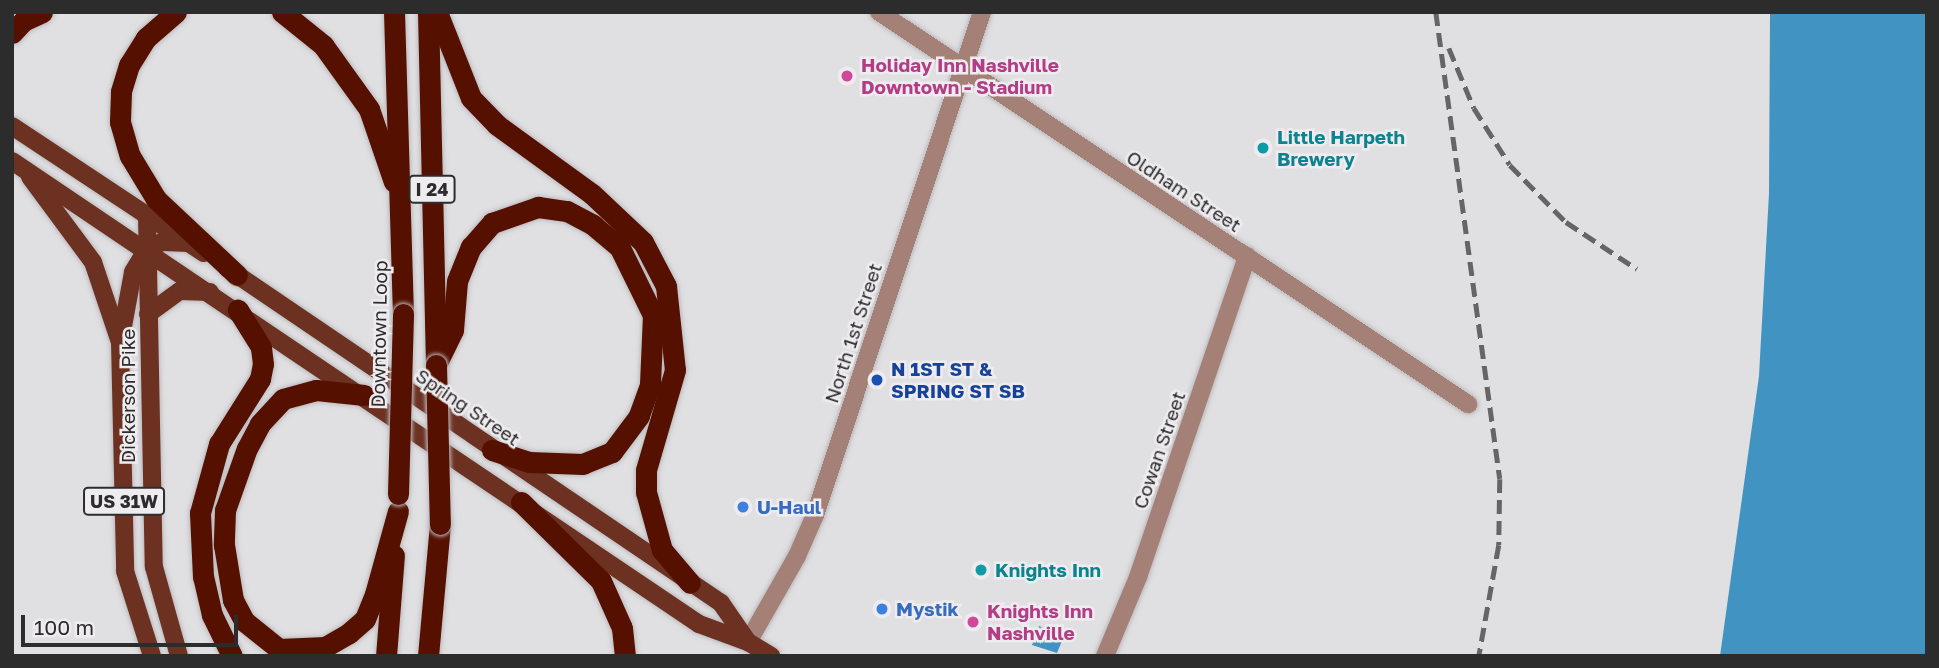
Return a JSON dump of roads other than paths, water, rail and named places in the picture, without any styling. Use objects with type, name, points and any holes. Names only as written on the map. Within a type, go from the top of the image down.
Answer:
[{"type":"highway","points":[[12,33],[23,21],[42,12]]},
{"type":"highway","points":[[176,12],[146,38],[130,65],[121,92],[120,122],[130,156],[156,200],[237,275]]},
{"type":"highway","points":[[282,12],[323,45],[369,109],[403,215]]},
{"type":"highway","name":"Downtown Loop","points":[[386,656],[398,503],[403,314],[403,215],[394,12]]},
{"type":"highway","name":"I 24","points":[[428,12],[440,524],[429,652]]},
{"type":"highway","points":[[437,12],[471,98],[497,125],[592,194],[643,242],[666,286],[675,370],[646,470],[646,492],[662,550],[690,583]]},
{"type":"highway","points":[[436,365],[453,330],[457,281],[471,247],[492,223],[538,207],[566,211],[593,225],[620,248],[653,315],[650,385],[639,416],[612,452],[583,464],[529,462],[492,450]]},
{"type":"highway","points":[[232,656],[212,614],[203,577],[200,513],[219,444],[260,379],[264,364],[261,346],[238,310]]},
{"type":"highway","points":[[364,395],[316,390],[283,399],[254,436],[225,510],[227,568],[233,600],[244,621],[279,649],[325,647],[349,634],[365,619],[375,594],[398,503]]},
{"type":"highway","points":[[522,502],[601,581],[622,628],[625,656]]},
{"type":"main road","name":"Spring Street","points":[[12,126],[721,603],[743,649]]},
{"type":"main road","name":"Spring Street","points":[[18,165],[212,292],[699,624],[743,649],[771,656]]},
{"type":"main road","name":"Dickerson Pike","points":[[18,165],[93,262],[120,342],[125,571],[152,656]]},
{"type":"main road","name":"Dickerson Pike","points":[[147,215],[154,567],[179,656]]},
{"type":"main road","points":[[120,342],[130,284],[148,249],[162,242],[189,243]]},
{"type":"main road","points":[[148,314],[180,291],[212,292]]},
{"type":"street","name":"Oldham Street","points":[[879,12],[1468,404]]},
{"type":"street","name":"North 1st Street","points":[[743,649],[797,556],[815,515],[982,12]]},
{"type":"street","name":"Cowan Street","points":[[1105,656],[1138,576],[1247,256]]},
{"type":"water","points":[[1770,12],[1927,12],[1927,656],[1720,656],[1759,376],[1769,193]]},
{"type":"water","points":[[1039,626],[1064,636],[1057,653],[1032,645]]},
{"type":"railway","points":[[1436,12],[1500,479],[1499,545],[1479,656]]},
{"type":"railway","points":[[1449,48],[1474,108],[1510,165],[1566,222],[1637,269]]},
{"type":"place","name":"Holiday Inn Nashville Downtown - Stadium","points":[[847,76]]},
{"type":"place","name":"Little Harpeth Brewery","points":[[1263,148]]},
{"type":"place","name":"N 1ST ST & SPRING ST SB","points":[[877,380]]},
{"type":"place","name":"U-Haul","points":[[743,507]]},
{"type":"place","name":"Knights Inn","points":[[981,570]]},
{"type":"place","name":"Mystik","points":[[882,609]]},
{"type":"place","name":"Knights Inn Nashville","points":[[973,622]]}]
